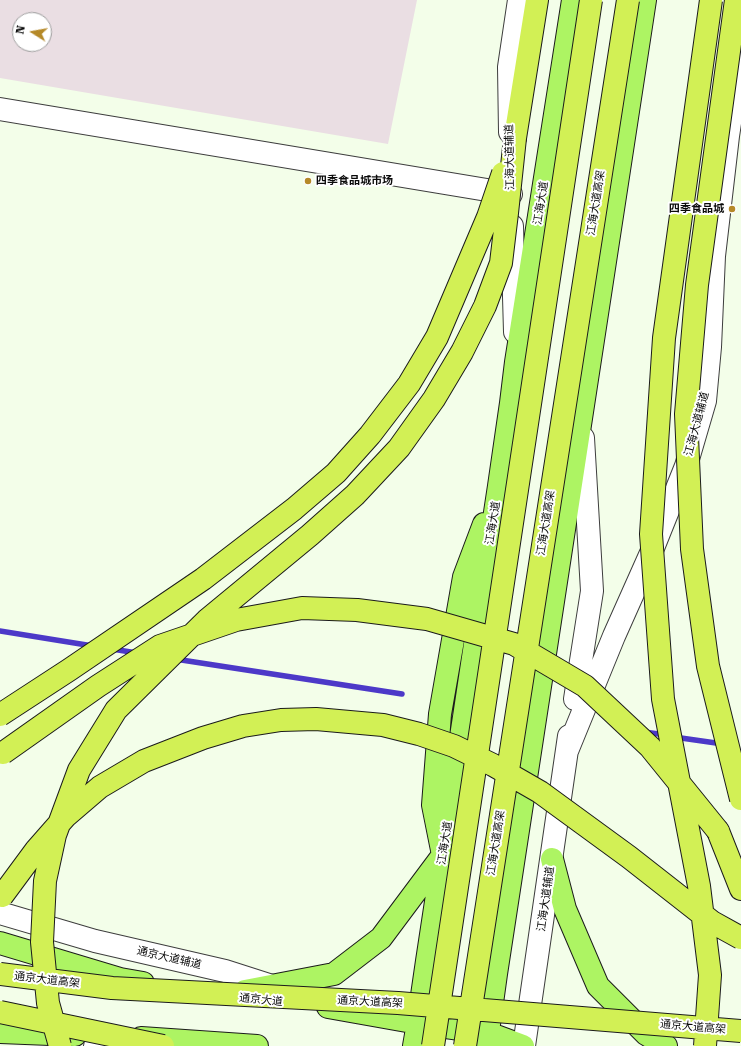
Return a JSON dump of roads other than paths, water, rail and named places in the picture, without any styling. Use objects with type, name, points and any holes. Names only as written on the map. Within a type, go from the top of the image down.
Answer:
[{"type":"highway","points":[[60,1046],[48,1002],[42,942],[45,881],[55,835],[79,770],[116,710],[207,620],[356,495],[399,448],[434,399],[462,352],[485,306],[501,263],[515,138],[537,0]]},
{"type":"highway","points":[[433,1046],[591,0]]},
{"type":"highway","name":"江海大道高架","points":[[465,1046],[628,0]]},
{"type":"highway","points":[[705,1046],[710,975],[699,886],[663,699],[651,534],[664,338],[711,0]]},
{"type":"highway","points":[[736,0],[697,285],[686,414],[692,549],[708,666],[741,799]]},
{"type":"highway","points":[[0,715],[203,579],[294,509],[336,473],[370,435],[409,384],[437,337],[488,217],[515,138]]},
{"type":"highway","points":[[0,755],[98,686],[160,646],[236,620],[302,608],[357,610],[427,619],[514,644],[585,686],[650,747],[718,831],[741,889]]},
{"type":"highway","points":[[0,901],[2,896],[36,850],[65,817],[100,787],[144,761],[203,738],[243,726],[281,720],[316,719],[383,725],[419,734],[454,746],[493,765],[540,792],[629,857],[712,922],[741,938]]},
{"type":"highway","name":"通京大道高架","points":[[0,974],[112,988],[398,1003],[741,1031]]},
{"type":"highway","points":[[0,1012],[158,1042]]},
{"type":"main road","name":"江海大道","points":[[414,1046],[499,486],[516,362],[573,0]]},
{"type":"main road","points":[[487,1039],[645,0]]},
{"type":"main road","points":[[216,996],[334,974],[381,938],[443,855]]},
{"type":"main road","points":[[552,859],[565,909],[598,986],[646,1034],[666,1046]]},
{"type":"main road","name":"通京大道","points":[[4,942],[120,979],[216,996],[336,1008],[418,1023],[524,1046]]},
{"type":"main road","points":[[0,1032],[158,1042],[257,1046]]},
{"type":"main road","points":[[0,1038],[26,1046]]},
{"type":"street","name":"江海大道辅道","points":[[516,362],[509,67],[519,0]]},
{"type":"street","name":"江海大道辅道","points":[[567,751],[614,636],[651,553],[686,466],[705,401],[710,347],[714,256],[728,136],[741,51]]},
{"type":"street","points":[[0,109],[511,194]]},
{"type":"street","name":"江海大道辅道","points":[[524,1046],[592,591],[582,417]]},
{"type":"street","name":"通京大道辅道","points":[[6,917],[95,941],[225,971],[336,1008]]},
{"type":"street","points":[[95,1046],[158,1042]]},
{"type":"waterway","points":[[0,631],[93,646]]},
{"type":"waterway","points":[[112,649],[137,653]]},
{"type":"waterway","points":[[175,659],[402,694]]},
{"type":"waterway","points":[[644,732],[666,735]]},
{"type":"waterway","points":[[674,737],[723,744]]},
{"type":"place","name":"四季食品城市场","points":[[308,181]]},
{"type":"place","name":"四季食品城","points":[[732,209]]}]
